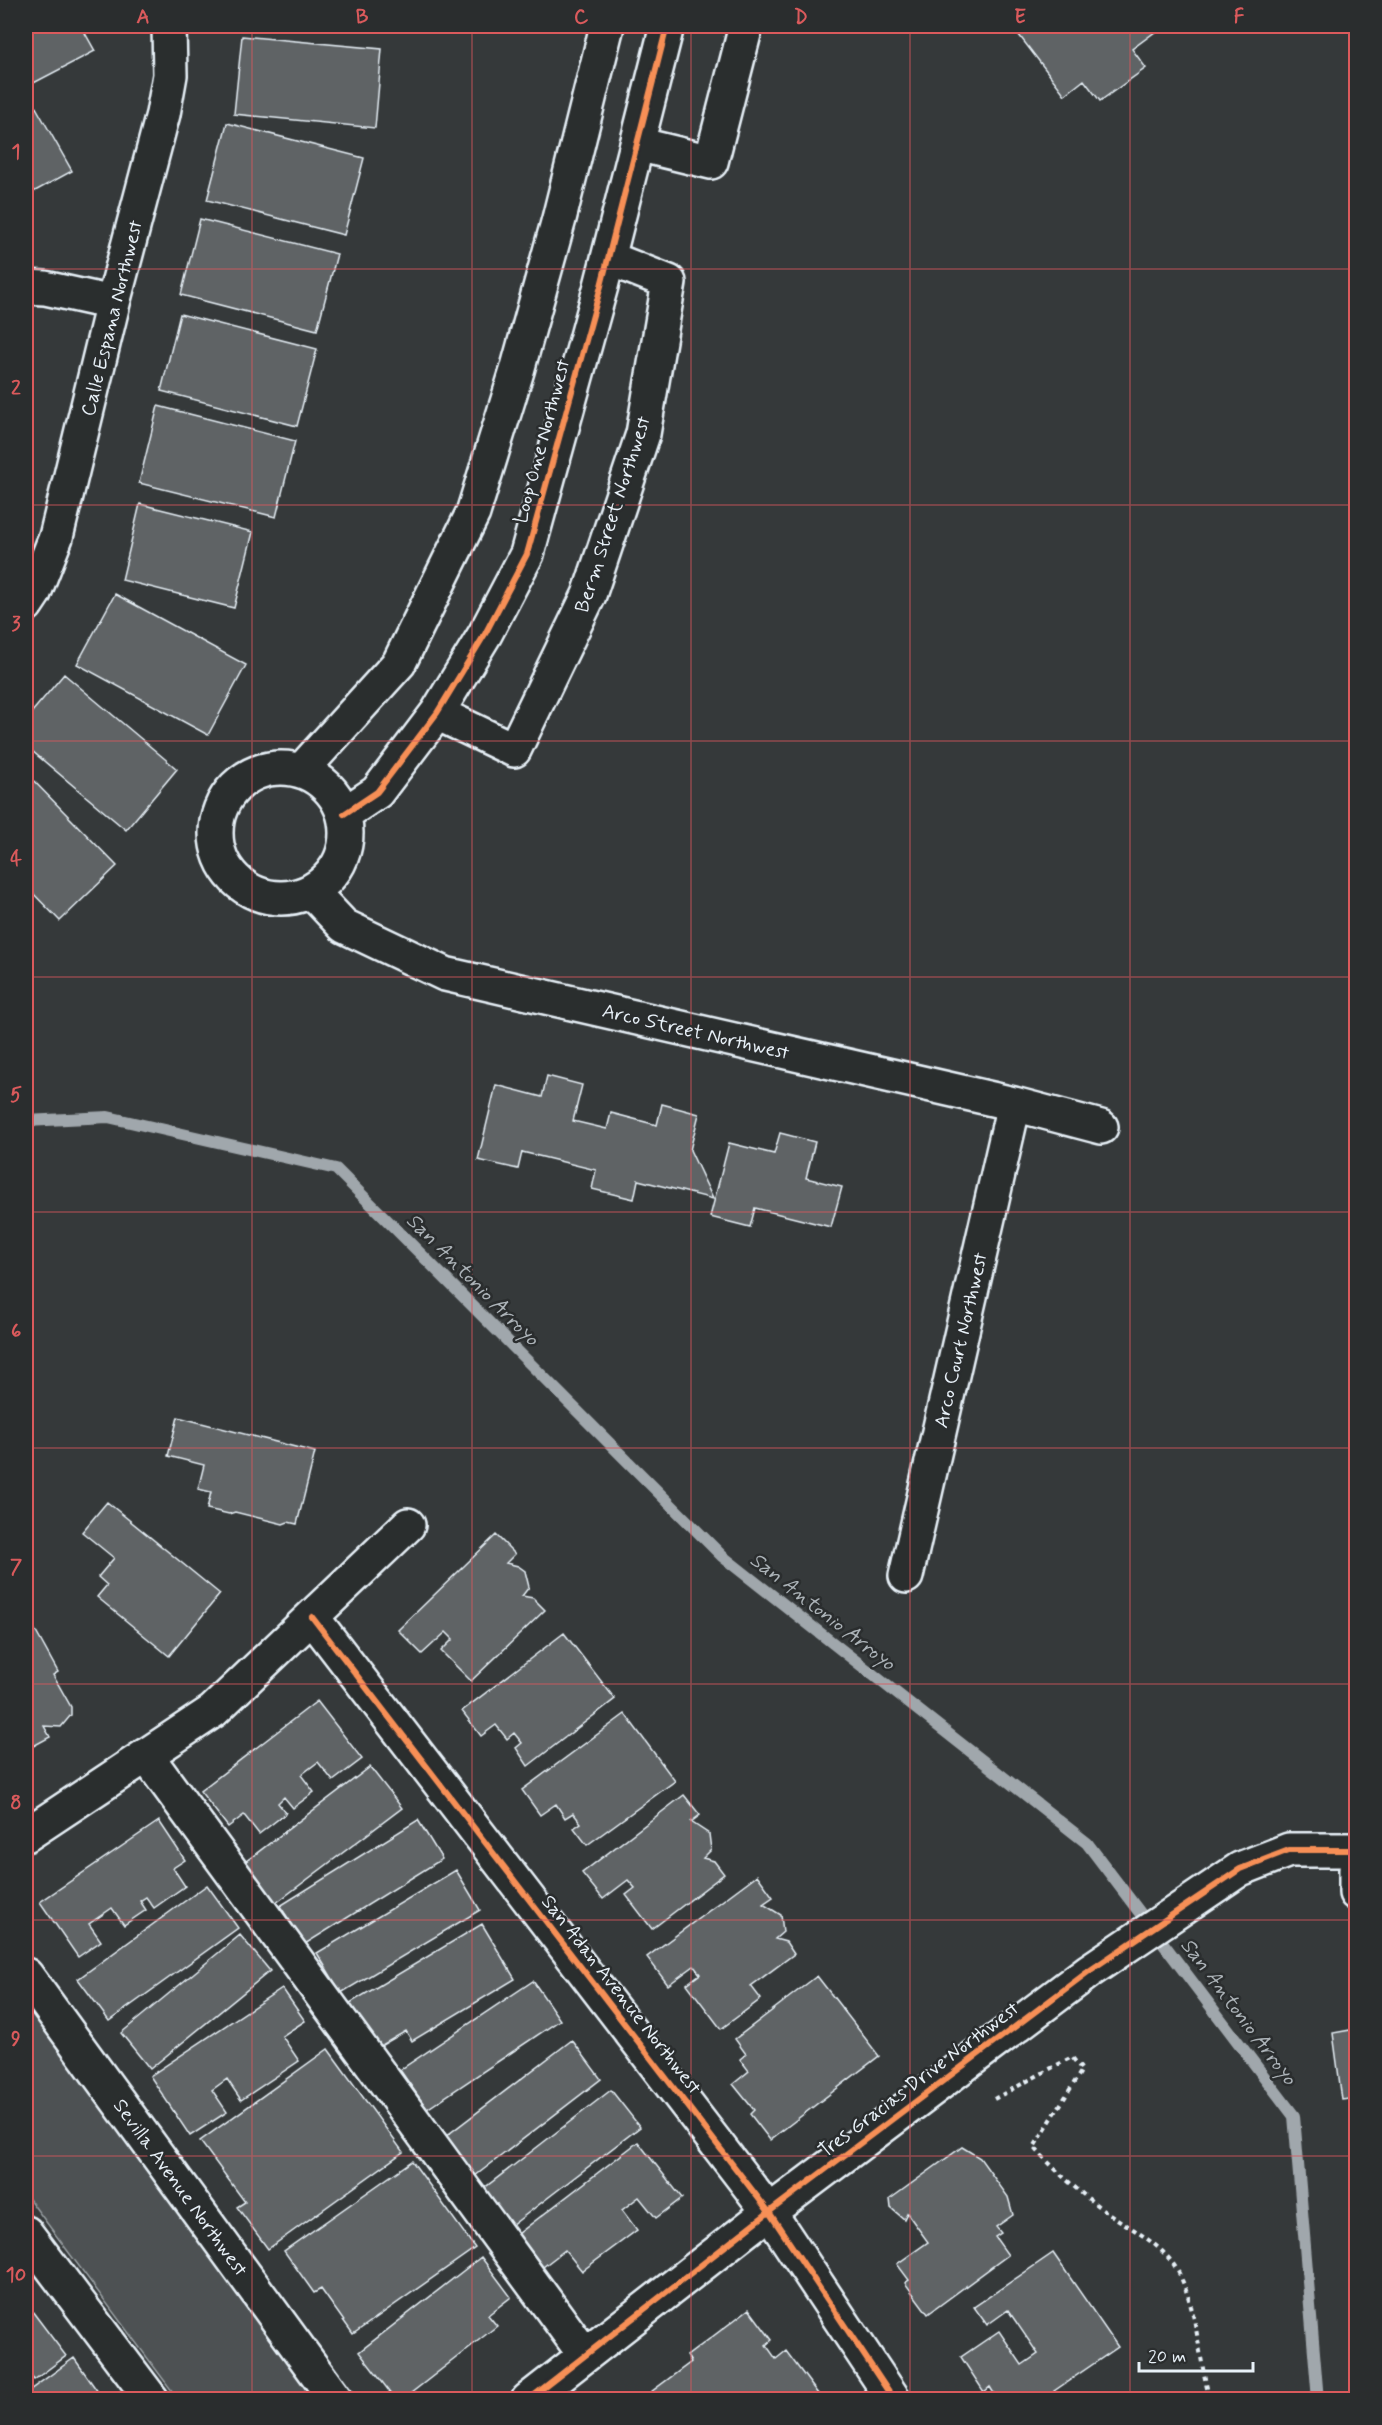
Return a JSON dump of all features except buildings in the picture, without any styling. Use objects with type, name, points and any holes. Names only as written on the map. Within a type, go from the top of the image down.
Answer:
[{"type":"street","name":"Calle Espana Northwest","points":[[26,604],[34,593],[56,537],[113,303],[163,114],[170,75],[169,26]]},
{"type":"street","name":"Loop One Northwest","points":[[301,771],[399,663],[472,513],[517,372],[559,219],[607,26]]},
{"type":"street","name":"Loop One Northwest","points":[[344,814],[377,792],[437,713],[485,634],[527,554],[608,258],[668,26]]},
{"type":"street","points":[[637,144],[711,162],[746,26]]},
{"type":"street","name":"Berm Street Northwest","points":[[437,713],[514,750],[590,595],[643,434],[669,282],[608,258]]},
{"type":"street","points":[[26,287],[45,288],[113,303]]},
{"type":"street","points":[[280,768],[301,771],[320,780],[335,795],[344,814],[346,836],[341,859],[329,877],[311,891],[291,897],[270,897],[250,890],[233,876],[222,859],[216,838],[218,817],[226,798],[240,782],[259,771],[280,768]]},
{"type":"street","name":"Arco Street Northwest","points":[[311,891],[344,926],[445,974],[1014,1104],[1101,1127]]},
{"type":"street","name":"Arco Court Northwest","points":[[906,1576],[1014,1104]]},
{"type":"street","points":[[26,1835],[213,1711],[408,1525]]},
{"type":"street","name":"San Adan Avenue Northwest","points":[[312,1617],[769,2212],[894,2400]]},
{"type":"street","points":[[146,1755],[585,2355]]},
{"type":"street","name":"Tres Gracias Drive Northwest","points":[[528,2400],[769,2212],[1089,1971],[1240,1869],[1290,1850],[1356,1850]]},
{"type":"street","points":[[1356,1870],[1356,1893]]},
{"type":"street","name":"Sevilla Avenue Northwest","points":[[26,1975],[336,2400]]},
{"type":"street","points":[[26,2233],[152,2400]]},
{"type":"path","points":[[994,2099],[1072,2058],[1082,2070],[1034,2147],[1057,2173],[1096,2205],[1164,2253],[1176,2269],[1182,2278],[1192,2311],[1201,2369],[1210,2400]]},
{"type":"shaded area","points":[[26,2001],[315,2399],[178,2399],[26,2195]]},
{"type":"waterway","name":"San Antonio Arroyo","points":[[26,1121],[108,1117],[336,1169],[722,1556],[1087,1843],[1294,2116],[1318,2400]]},
{"type":"cycle path","points":[[344,814],[377,792],[437,713],[485,634],[527,554],[601,286],[667,26]]},
{"type":"cycle path","points":[[312,1617],[769,2212],[894,2400]]},
{"type":"cycle path","points":[[528,2400],[769,2212],[1089,1971],[1240,1869],[1289,1850],[1356,1850]]}]
